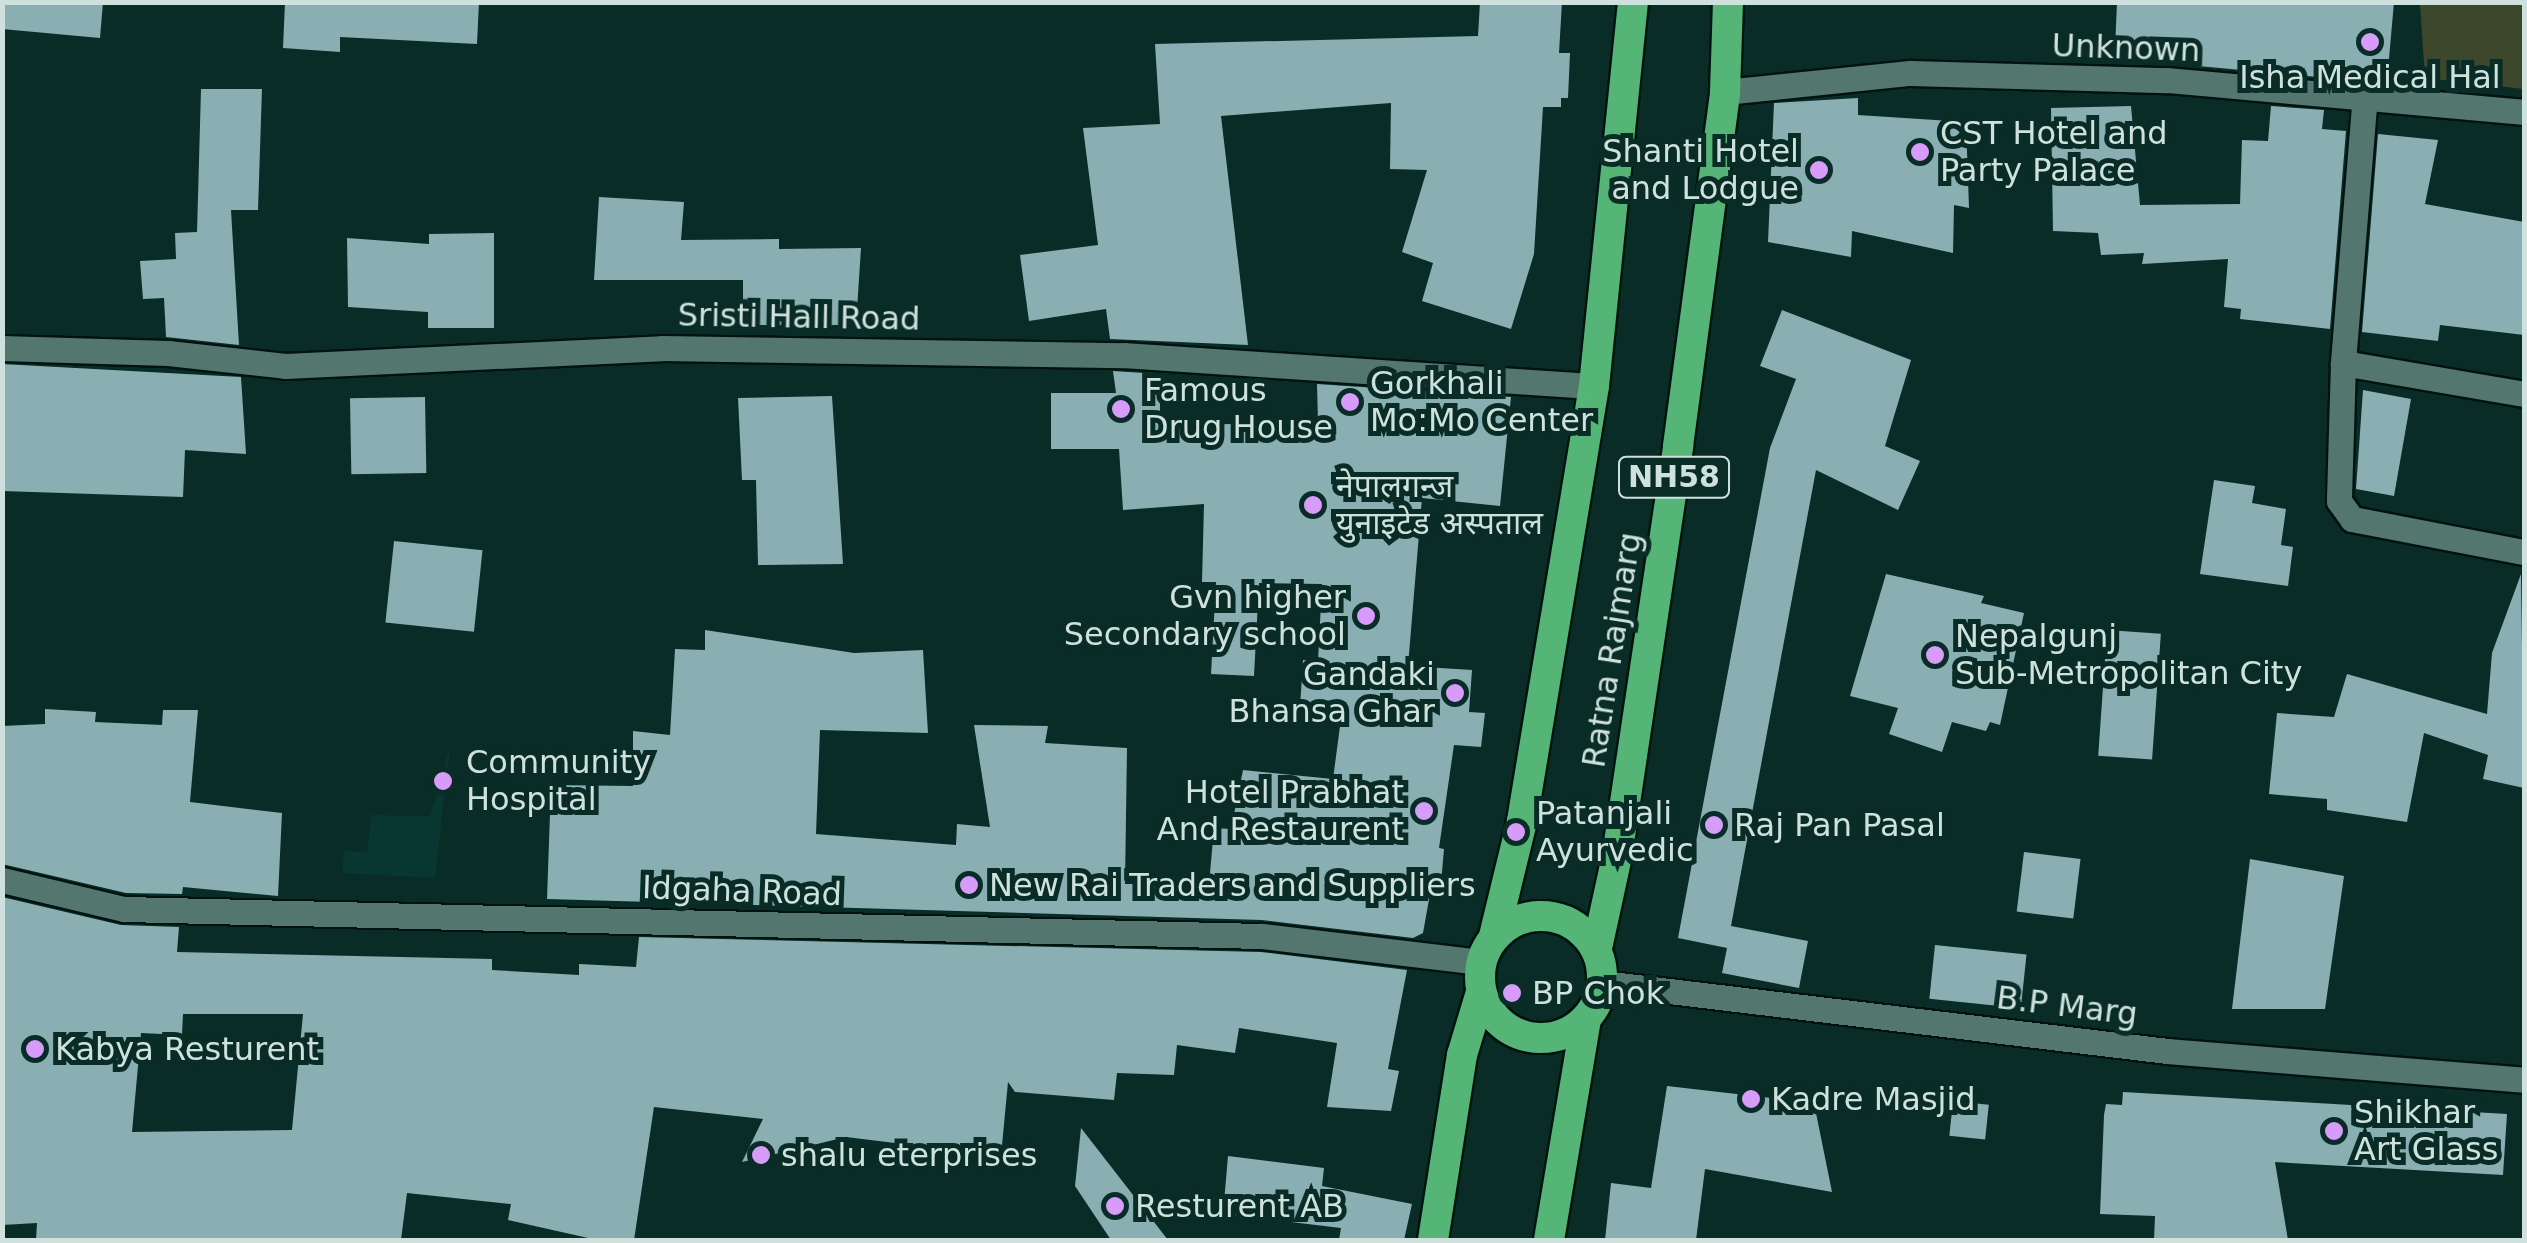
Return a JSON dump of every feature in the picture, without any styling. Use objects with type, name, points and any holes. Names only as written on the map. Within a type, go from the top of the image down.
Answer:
[{"type":"highway","name":"Ratna Rajmarg","points":[[1433,1240],[1462,1055],[1522,820],[1594,386],[1632,2]]},
{"type":"highway","name":"Ratna Rajmarg","points":[[1596,948],[1617,856],[1725,92],[1728,2]]},
{"type":"highway","points":[[1586,1020],[1554,1036],[1518,1034],[1494,1018],[1485,964],[1518,919],[1547,915],[1573,924],[1596,948]]},
{"type":"highway","name":"NH58","points":[[1596,948],[1602,983]]},
{"type":"highway","points":[[1549,1240],[1586,1020],[1602,983]]},
{"type":"street","name":"Unknown","points":[[1725,92],[1910,73],[2167,80],[2365,94],[2524,112]]},
{"type":"street","points":[[2365,94],[2342,363],[2340,501],[2352,519],[2524,552]]},
{"type":"street","name":"Sristi Hall Road","points":[[2,348],[168,353],[285,366],[662,348],[1105,355],[1594,386]]},
{"type":"street","points":[[2342,363],[2524,394]]},
{"type":"street","name":"Idgaha Road","points":[[2,880],[124,909],[1262,936],[1485,964]]},
{"type":"street","name":"B.P Marg","points":[[1602,983],[2167,1051],[2524,1080]]},
{"type":"shaded area","name":"Community Hospital","points":[[450,746],[435,878],[342,873],[344,850],[367,853],[371,815],[430,816]]},
{"type":"green space","points":[[2420,3],[2524,3],[2524,89],[2425,78]]},
{"type":"building","points":[[2,2],[103,2],[100,38],[2,29]]},
{"type":"building","points":[[285,2],[479,2],[477,44],[340,37],[340,52],[283,48]]},
{"type":"building","points":[[1480,2],[1562,2],[1559,53],[1570,53],[1568,98],[1561,98],[1561,107],[1543,107],[1534,254],[1511,329],[1422,301],[1433,263],[1402,252],[1427,170],[1390,169],[1391,103],[1221,116],[1248,345],[1110,339],[1106,309],[1029,321],[1020,255],[1098,245],[1083,128],[1160,124],[1155,44],[1478,36]]},
{"type":"building","points":[[2117,2],[2394,2],[2388,70],[2329,66],[2328,78],[2198,66],[2198,54],[2115,49]]},
{"type":"building","points":[[201,89],[262,89],[258,210],[231,210],[239,345],[166,337],[164,298],[143,299],[140,261],[176,259],[175,233],[197,232]]},
{"type":"building","points":[[1858,98],[1858,115],[1966,122],[1969,208],[1954,205],[1953,253],[1852,231],[1851,257],[1768,242],[1774,103]]},
{"type":"building","points":[[2131,106],[2140,205],[2240,204],[2242,140],[2268,141],[2271,106],[2324,110],[2322,129],[2346,131],[2330,329],[2240,319],[2241,309],[2224,307],[2228,259],[2142,264],[2144,253],[2101,255],[2098,233],[2053,231],[2051,108]]},
{"type":"building","points":[[2378,134],[2438,140],[2425,204],[2524,222],[2524,335],[2440,325],[2438,341],[2362,332]]},
{"type":"building","points":[[599,197],[684,202],[681,240],[779,239],[779,249],[861,248],[856,325],[743,325],[743,280],[594,280]]},
{"type":"building","points":[[494,233],[494,328],[428,328],[428,312],[348,307],[347,238],[429,244],[429,234]]},
{"type":"building","points":[[1782,310],[1911,360],[1885,446],[1920,461],[1898,510],[1816,470],[1731,926],[1808,941],[1799,988],[1722,973],[1727,948],[1678,938],[1770,448],[1796,379],[1760,366]]},
{"type":"building","points":[[2,364],[241,377],[246,454],[185,450],[183,497],[2,491]]},
{"type":"building","points":[[1113,371],[1160,374],[1160,425],[1318,423],[1317,384],[1511,397],[1500,506],[1422,498],[1408,666],[1472,670],[1469,712],[1485,713],[1481,747],[1454,745],[1439,848],[1444,849],[1440,895],[1430,894],[1423,933],[1413,938],[1262,920],[547,899],[551,785],[633,786],[633,731],[670,735],[675,649],[705,650],[705,630],[854,653],[923,650],[928,733],[820,730],[816,834],[956,845],[957,824],[990,827],[974,725],[1048,726],[1045,743],[1127,748],[1125,884],[1209,884],[1214,828],[1231,829],[1243,770],[1333,779],[1342,711],[1300,707],[1303,660],[1318,661],[1322,584],[1259,583],[1254,676],[1211,674],[1216,582],[1202,582],[1204,504],[1123,510],[1119,449],[1051,449],[1051,393],[1116,393]]},
{"type":"building","points":[[2363,390],[2411,399],[2394,496],[2356,489]]},
{"type":"building","points":[[832,396],[843,564],[758,565],[756,480],[742,480],[738,398]]},
{"type":"building","points":[[425,397],[426,473],[351,474],[350,398]]},
{"type":"building","points":[[2214,480],[2255,486],[2252,503],[2286,509],[2281,545],[2293,547],[2288,586],[2200,574]]},
{"type":"building","points":[[394,541],[483,550],[474,632],[385,623]]},
{"type":"building","points":[[1886,574],[1984,596],[1981,603],[2024,613],[2000,725],[1990,722],[1986,731],[1952,722],[1942,752],[1889,734],[1898,708],[1850,696]]},
{"type":"building","points":[[2521,574],[2524,788],[2483,779],[2488,755],[2424,733],[2407,822],[2327,810],[2327,799],[2269,794],[2277,713],[2334,717],[2347,674],[2487,714],[2492,653]]},
{"type":"building","points":[[2107,630],[2161,634],[2152,759],[2098,756]]},
{"type":"building","points":[[45,709],[96,712],[95,722],[162,725],[163,710],[198,710],[190,802],[282,813],[278,896],[183,887],[182,894],[126,893],[2,864],[2,726],[45,724]]},
{"type":"building","points":[[2024,852],[2081,859],[2073,918],[2017,912]]},
{"type":"building","points":[[2250,859],[2344,876],[2325,1009],[2232,1009]]},
{"type":"building","points":[[2,897],[121,925],[179,927],[177,952],[492,959],[492,970],[579,975],[579,964],[636,967],[639,937],[1261,952],[1407,970],[1388,1069],[1399,1071],[1391,1111],[1327,1107],[1337,1043],[1239,1028],[1235,1053],[1177,1045],[1174,1075],[1117,1073],[1114,1100],[1015,1092],[1008,1082],[1001,1156],[846,1137],[742,1162],[763,1119],[654,1107],[634,1240],[597,1240],[508,1220],[511,1204],[407,1193],[401,1240],[36,1240],[37,1223],[2,1225]],"holes":[[[183,1014],[303,1014],[292,1130],[132,1132],[141,1033],[182,1035]]]},
{"type":"building","points":[[1935,945],[2026,955],[2021,1008],[1929,999]]},
{"type":"building","points":[[1667,1086],[1814,1103],[1832,1192],[1705,1169],[1696,1240],[1605,1240],[1611,1183],[1651,1188]]},
{"type":"building","points":[[2123,1092],[2507,1114],[2503,1175],[2275,1162],[2288,1240],[2154,1240],[2155,1216],[2100,1214],[2106,1104],[2122,1105]]},
{"type":"building","points":[[1953,1101],[1989,1105],[1985,1140],[1949,1136]]},
{"type":"building","name":"Resturent AB","points":[[1081,1128],[1168,1240],[1111,1240],[1075,1186]]},
{"type":"building","points":[[1228,1156],[1324,1168],[1322,1186],[1412,1204],[1404,1240],[1339,1240],[1341,1228],[1223,1214]]},
{"type":"place","name":"Isha Medical Hal","points":[[2370,42]]},
{"type":"place","name":"CST Hotel and Party Palace","points":[[1920,152]]},
{"type":"place","name":"Shanti Hotel and Lodgue","points":[[1819,170]]},
{"type":"place","name":"Gorkhali Mo:Mo Center","points":[[1350,402]]},
{"type":"place","name":"Famous Drug House","points":[[1121,409]]},
{"type":"place","name":"नेपालगन्ज युनाइटेड अस्पताल","points":[[1313,505]]},
{"type":"place","name":"Gvn higher Secondary school","points":[[1366,616]]},
{"type":"place","name":"Nepalgunj Sub-Metropolitan City","points":[[1935,655]]},
{"type":"place","name":"Gandaki Bhansa Ghar","points":[[1455,693]]},
{"type":"place","name":"Community Hospital","points":[[443,781]]},
{"type":"place","name":"Hotel Prabhat And Restaurent","points":[[1424,811]]},
{"type":"place","name":"Raj Pan Pasal","points":[[1714,825]]},
{"type":"place","name":"Patanjali Ayurvedic","points":[[1516,832]]},
{"type":"place","name":"New Rai Traders and Suppliers","points":[[969,885]]},
{"type":"place","name":"BP Chok","points":[[1512,993]]},
{"type":"place","name":"Kabya Resturent","points":[[35,1049]]},
{"type":"place","name":"Kadre Masjid","points":[[1751,1099]]},
{"type":"place","name":"Shikhar Art Glass","points":[[2334,1131]]},
{"type":"place","name":"shalu eterprises","points":[[761,1155]]},
{"type":"place","name":"Resturent AB","points":[[1115,1206]]}]
